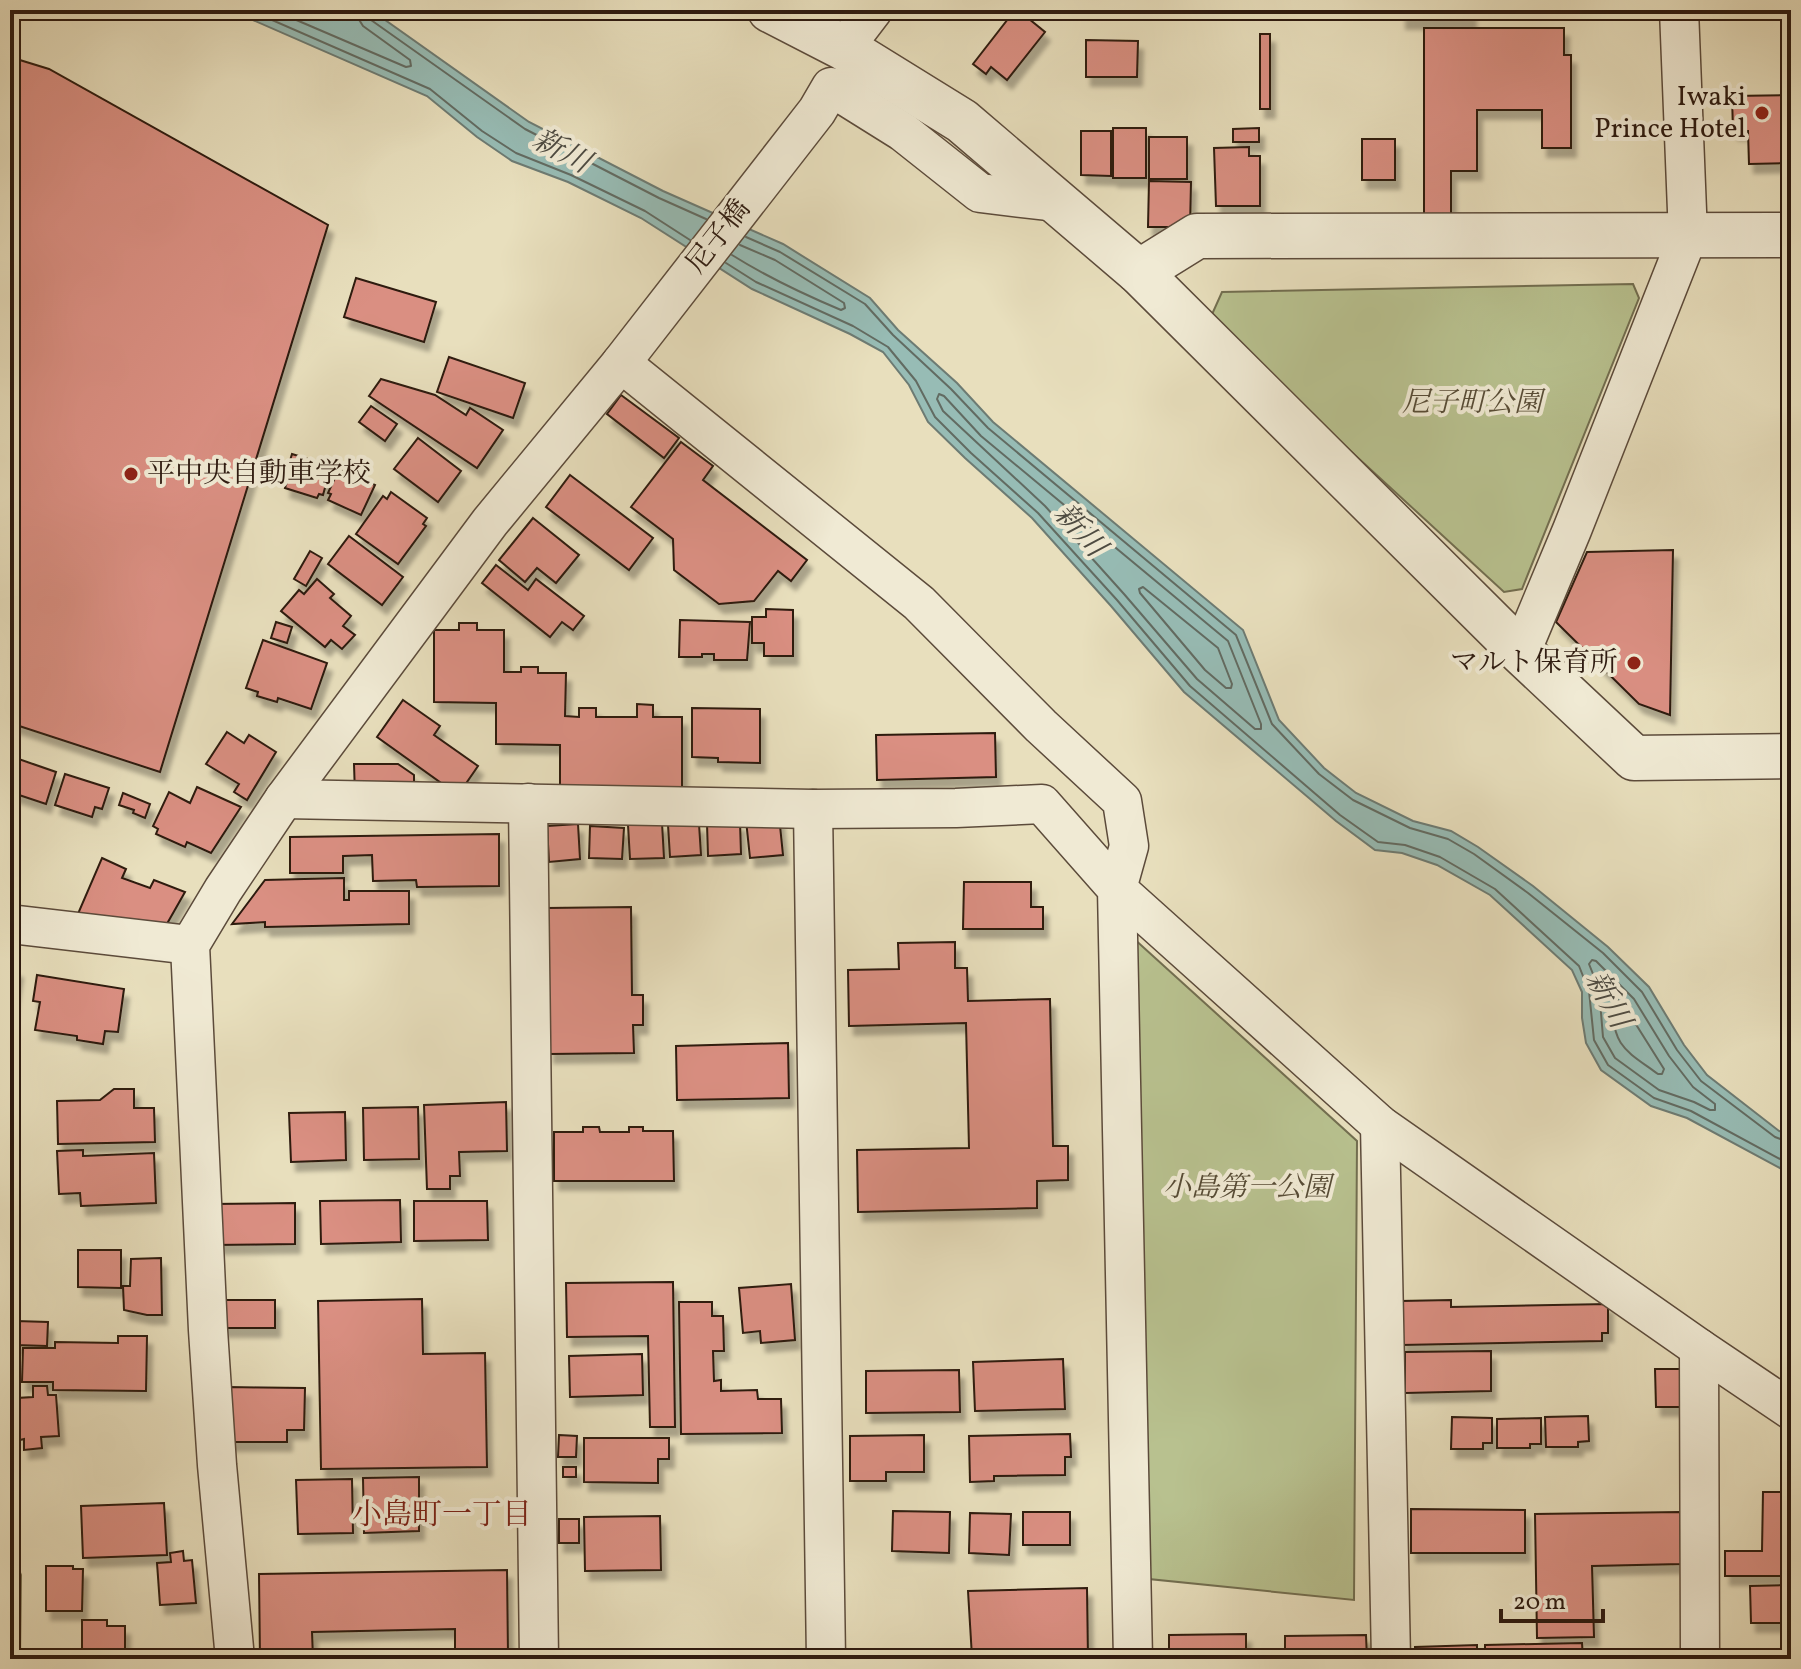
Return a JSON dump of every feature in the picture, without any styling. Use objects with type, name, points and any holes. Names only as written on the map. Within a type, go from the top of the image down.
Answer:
[{"type":"street","points":[[770,10],[844,48],[962,121],[1139,272],[1521,652],[1634,758],[1791,756]]},
{"type":"street","points":[[844,48],[873,10]]},
{"type":"street","points":[[1521,652],[1688,236],[1679,10]]},
{"type":"street","name":"尼子橋","points":[[190,945],[284,799],[490,522],[621,363],[817,111],[831,87],[903,132],[980,193],[1056,202]]},
{"type":"street","points":[[1139,272],[1197,236],[1791,235]]},
{"type":"street","points":[[621,363],[919,603],[1041,726],[1122,801],[1129,846],[1117,889],[1133,1659]]},
{"type":"street","points":[[284,799],[813,809],[1042,804],[1117,889],[1380,1125],[1791,1410]]},
{"type":"street","points":[[528,803],[539,1659]]},
{"type":"street","points":[[813,809],[826,1659]]},
{"type":"street","points":[[10,924],[190,945],[208,1330],[235,1659]]},
{"type":"street","points":[[1380,1125],[1391,1659]]},
{"type":"street","points":[[1699,1348],[1700,1659]]},
{"type":"green space","name":"尼子町公園","points":[[1633,284],[1639,298],[1522,589],[1504,592],[1209,321],[1222,292]]},
{"type":"green space","name":"小島第一公園","points":[[1132,937],[1357,1141],[1354,1600],[1149,1579]]},
{"type":"green space","points":[[10,1547],[21,1575],[20,1659],[10,1659]]},
{"type":"water","name":"新川","points":[[230,10],[371,10],[529,122],[663,191],[783,244],[870,298],[898,330],[957,383],[993,422],[1243,630],[1279,720],[1324,768],[1356,793],[1413,821],[1451,831],[1478,847],[1533,886],[1608,947],[1649,987],[1684,1045],[1707,1075],[1779,1131],[1791,1136],[1791,1174],[1687,1118],[1651,1106],[1601,1070],[1586,1043],[1582,992],[1572,970],[1490,895],[1437,865],[1402,853],[1375,850],[1336,821],[1184,692],[1032,518],[928,422],[909,385],[883,352],[752,289],[641,218],[568,182],[512,161],[427,96]]},
{"type":"building","points":[[1015,10],[1045,32],[1007,80],[991,67],[986,74],[973,64]]},
{"type":"building","points":[[1401,10],[1471,10],[1471,20],[1401,20]]},
{"type":"building","points":[[1424,28],[1564,28],[1564,55],[1571,55],[1571,148],[1542,148],[1542,110],[1477,110],[1477,171],[1451,171],[1451,218],[1424,218]]},
{"type":"building","points":[[1260,34],[1270,34],[1270,109],[1260,109]]},
{"type":"building","points":[[1086,40],[1138,41],[1137,77],[1086,77]]},
{"type":"building","name":"平中央自動車学校","points":[[10,57],[49,69],[328,225],[160,772],[10,723]]},
{"type":"building","name":"Iwaki Prince Hotel","points":[[1791,95],[1791,163],[1749,164],[1748,131],[1733,131],[1732,96]]},
{"type":"building","points":[[1113,128],[1146,128],[1146,178],[1113,178]]},
{"type":"building","points":[[1259,128],[1259,142],[1233,142],[1233,129]]},
{"type":"building","points":[[1081,131],[1111,131],[1111,176],[1081,175]]},
{"type":"building","points":[[1149,137],[1187,137],[1187,179],[1149,179]]},
{"type":"building","points":[[1362,139],[1395,139],[1395,180],[1362,180]]},
{"type":"building","points":[[1249,147],[1249,156],[1260,156],[1260,206],[1216,206],[1214,148]]},
{"type":"building","points":[[1149,181],[1191,182],[1190,227],[1148,227]]},
{"type":"building","points":[[356,278],[436,302],[424,342],[344,317]]},
{"type":"building","points":[[449,357],[525,383],[513,418],[437,392]]},
{"type":"building","points":[[381,379],[435,395],[466,415],[470,408],[503,430],[477,468],[369,396]]},
{"type":"building","points":[[621,395],[679,438],[664,458],[607,414]]},
{"type":"building","points":[[371,406],[397,424],[385,441],[359,422]]},
{"type":"building","points":[[418,438],[461,471],[438,502],[394,469]]},
{"type":"building","points":[[681,442],[713,466],[703,480],[807,560],[791,581],[778,571],[754,601],[719,604],[674,570],[673,539],[631,507]]},
{"type":"building","points":[[292,454],[331,466],[323,495],[319,494],[317,498],[285,488],[287,482],[284,480]]},
{"type":"building","points":[[339,469],[375,485],[361,515],[328,500]]},
{"type":"building","points":[[570,475],[653,538],[629,570],[546,507]]},
{"type":"building","points":[[391,492],[427,518],[423,524],[426,526],[398,564],[356,534],[383,496],[387,499]]},
{"type":"building","points":[[533,518],[579,555],[556,583],[537,568],[525,582],[499,560]]},
{"type":"building","points":[[349,536],[403,577],[382,605],[328,564]]},
{"type":"building","name":"マルト保育所","points":[[1673,550],[1670,715],[1639,704],[1556,622],[1587,552]]},
{"type":"building","points":[[310,551],[322,558],[306,586],[294,579]]},
{"type":"building","points":[[496,565],[528,590],[536,579],[584,616],[573,630],[562,622],[550,637],[482,583]]},
{"type":"building","points":[[317,579],[334,594],[330,598],[351,616],[343,626],[355,635],[342,649],[331,640],[325,647],[281,611],[299,590],[304,594]]},
{"type":"building","points":[[766,609],[793,610],[793,656],[764,656],[764,643],[752,643],[752,617],[766,617]]},
{"type":"building","points":[[680,620],[750,622],[747,660],[714,660],[714,654],[679,657]]},
{"type":"building","points":[[276,622],[292,627],[287,643],[271,638]]},
{"type":"building","points":[[459,623],[477,623],[477,630],[504,630],[504,672],[521,672],[521,667],[538,667],[538,673],[566,673],[565,716],[579,717],[579,708],[596,708],[596,717],[637,717],[637,704],[653,705],[653,717],[682,717],[682,787],[560,787],[560,745],[496,744],[496,703],[434,702],[434,630],[459,630]]},
{"type":"building","points":[[263,640],[327,663],[311,709],[278,698],[277,702],[257,696],[258,692],[246,688]]},
{"type":"building","points":[[403,700],[440,726],[434,735],[478,766],[458,795],[377,737]]},
{"type":"building","points":[[692,708],[760,709],[760,763],[718,762],[718,758],[692,757]]},
{"type":"building","points":[[227,732],[244,743],[249,735],[276,752],[247,800],[234,792],[239,784],[206,764]]},
{"type":"building","points":[[995,733],[996,777],[877,780],[876,735]]},
{"type":"building","points":[[10,756],[56,772],[46,804],[10,792]]},
{"type":"building","points":[[354,764],[398,764],[414,775],[414,794],[355,795]]},
{"type":"building","points":[[65,774],[109,788],[102,809],[95,807],[92,817],[55,805]]},
{"type":"building","points":[[197,787],[241,807],[211,853],[187,842],[185,847],[156,834],[158,829],[153,826],[169,792],[190,803]]},
{"type":"building","points":[[123,793],[150,804],[145,818],[119,805]]},
{"type":"building","points":[[779,816],[783,855],[750,858],[746,820]]},
{"type":"building","points":[[740,822],[741,854],[708,856],[707,824]]},
{"type":"building","points":[[662,823],[664,858],[630,859],[628,825]]},
{"type":"building","points":[[578,824],[580,859],[549,862],[547,826]]},
{"type":"building","points":[[699,824],[701,855],[670,857],[668,825]]},
{"type":"building","points":[[590,826],[624,828],[622,859],[589,858]]},
{"type":"building","points":[[499,834],[499,886],[417,887],[416,880],[373,881],[372,855],[343,856],[343,873],[290,873],[290,837]]},
{"type":"building","points":[[102,858],[126,869],[122,878],[150,888],[154,880],[185,892],[160,936],[77,916]]},
{"type":"building","points":[[344,878],[344,900],[349,900],[349,891],[409,891],[409,924],[265,927],[265,922],[232,924],[265,880]]},
{"type":"building","points":[[964,882],[1031,882],[1031,907],[1043,907],[1043,929],[963,929]]},
{"type":"building","points":[[631,907],[632,995],[643,995],[643,1025],[633,1025],[634,1053],[549,1054],[547,908]]},
{"type":"building","points":[[955,942],[955,968],[967,968],[968,1001],[1050,999],[1053,1146],[1068,1146],[1068,1180],[1037,1181],[1037,1208],[858,1212],[857,1150],[969,1148],[966,1023],[849,1026],[848,970],[899,969],[898,943]]},
{"type":"building","points":[[10,968],[18,969],[10,1015]]},
{"type":"building","points":[[37,975],[124,989],[118,1032],[105,1031],[103,1044],[77,1040],[77,1036],[35,1030],[40,1002],[33,1001]]},
{"type":"building","points":[[788,1043],[789,1098],[677,1100],[676,1046]]},
{"type":"building","points":[[114,1089],[134,1089],[134,1108],[154,1108],[155,1142],[58,1144],[57,1101],[100,1100]]},
{"type":"building","points":[[506,1102],[507,1151],[459,1152],[460,1176],[450,1176],[450,1189],[427,1189],[424,1105]]},
{"type":"building","points":[[418,1107],[419,1159],[364,1160],[363,1108]]},
{"type":"building","points":[[345,1112],[346,1160],[291,1162],[289,1113]]},
{"type":"building","points":[[583,1127],[599,1127],[600,1132],[629,1132],[629,1127],[643,1127],[643,1131],[673,1131],[674,1181],[554,1181],[554,1132],[583,1132]]},
{"type":"building","points":[[83,1150],[83,1156],[154,1153],[156,1203],[81,1206],[80,1193],[59,1194],[57,1151]]},
{"type":"building","points":[[400,1200],[401,1242],[321,1244],[320,1201]]},
{"type":"building","points":[[414,1201],[487,1201],[488,1240],[414,1241]]},
{"type":"building","points":[[295,1203],[295,1244],[212,1245],[212,1204]]},
{"type":"building","points":[[78,1250],[121,1250],[121,1288],[78,1287]]},
{"type":"building","points":[[161,1258],[162,1315],[124,1310],[123,1286],[130,1286],[131,1259]]},
{"type":"building","points":[[673,1282],[675,1427],[650,1427],[648,1336],[567,1337],[566,1283]]},
{"type":"building","points":[[791,1284],[795,1340],[761,1343],[760,1331],[743,1333],[739,1288]]},
{"type":"building","points":[[422,1299],[423,1354],[485,1353],[487,1467],[321,1469],[318,1301]]},
{"type":"building","points":[[220,1300],[275,1300],[275,1328],[220,1328]]},
{"type":"building","points":[[1451,1300],[1451,1307],[1608,1304],[1608,1333],[1602,1333],[1602,1341],[1401,1345],[1400,1301]]},
{"type":"building","points":[[679,1302],[712,1302],[712,1316],[723,1316],[724,1351],[713,1351],[714,1381],[721,1380],[721,1391],[757,1390],[758,1399],[781,1399],[782,1433],[681,1434]]},
{"type":"building","points":[[16,1321],[48,1322],[47,1346],[15,1345]]},
{"type":"building","points":[[118,1336],[147,1336],[146,1391],[53,1390],[53,1382],[22,1382],[23,1348],[55,1348],[55,1342],[118,1343]]},
{"type":"building","points":[[1491,1351],[1491,1391],[1405,1393],[1405,1352]]},
{"type":"building","points":[[642,1354],[643,1395],[570,1397],[569,1356]]},
{"type":"building","points":[[1063,1359],[1065,1409],[975,1411],[973,1362]]},
{"type":"building","points":[[1655,1369],[1680,1369],[1681,1407],[1656,1407]]},
{"type":"building","points":[[959,1370],[960,1412],[866,1413],[866,1371]]},
{"type":"building","points":[[33,1386],[47,1386],[48,1395],[56,1395],[59,1436],[41,1437],[42,1448],[24,1450],[24,1439],[20,1440],[17,1398],[33,1397]]},
{"type":"building","points":[[227,1387],[305,1388],[304,1430],[287,1430],[287,1442],[226,1442]]},
{"type":"building","points":[[1588,1416],[1589,1441],[1578,1442],[1578,1447],[1546,1447],[1545,1417]]},
{"type":"building","points":[[1452,1417],[1492,1418],[1492,1443],[1483,1443],[1483,1449],[1451,1449]]},
{"type":"building","points":[[1541,1418],[1541,1444],[1530,1444],[1530,1448],[1497,1448],[1497,1419]]},
{"type":"building","points":[[1070,1434],[1071,1457],[1065,1457],[1065,1475],[994,1476],[994,1481],[970,1482],[969,1436]]},
{"type":"building","points":[[559,1435],[577,1436],[576,1457],[558,1457]]},
{"type":"building","points":[[924,1435],[924,1472],[886,1472],[886,1481],[850,1481],[850,1436]]},
{"type":"building","points":[[584,1438],[669,1438],[669,1459],[658,1459],[658,1483],[584,1482]]},
{"type":"building","points":[[1783,1452],[1791,1452],[1791,1576],[1725,1576],[1725,1551],[1762,1551],[1763,1492],[1783,1492]]},
{"type":"building","points":[[563,1467],[576,1467],[576,1477],[563,1477]]},
{"type":"building","points":[[419,1477],[419,1531],[364,1533],[363,1478]]},
{"type":"building","points":[[352,1479],[353,1533],[298,1534],[296,1480]]},
{"type":"building","points":[[164,1503],[167,1555],[83,1558],[81,1506]]},
{"type":"building","points":[[1411,1509],[1525,1510],[1525,1553],[1411,1553]]},
{"type":"building","points":[[893,1511],[950,1512],[949,1553],[892,1551]]},
{"type":"building","points":[[1023,1512],[1070,1512],[1070,1545],[1023,1545]]},
{"type":"building","points":[[1680,1512],[1681,1564],[1592,1566],[1594,1637],[1537,1638],[1535,1514]]},
{"type":"building","points":[[970,1513],[1011,1514],[1009,1555],[969,1553]]},
{"type":"building","points":[[660,1516],[661,1570],[585,1571],[584,1517]]},
{"type":"building","points":[[559,1519],[579,1519],[579,1543],[559,1543]]},
{"type":"building","points":[[183,1551],[184,1561],[192,1560],[196,1603],[160,1605],[157,1563],[171,1562],[170,1553]]},
{"type":"building","points":[[46,1566],[83,1569],[82,1611],[46,1611]]},
{"type":"building","points":[[507,1570],[508,1655],[455,1656],[455,1629],[312,1632],[313,1658],[260,1659],[259,1574]]},
{"type":"building","points":[[1791,1585],[1791,1623],[1751,1623],[1750,1586]]},
{"type":"building","points":[[1087,1588],[1088,1659],[972,1657],[968,1591]]},
{"type":"building","points":[[82,1620],[107,1620],[107,1626],[125,1626],[125,1659],[82,1659]]},
{"type":"building","points":[[1246,1634],[1246,1659],[1169,1659],[1169,1635]]},
{"type":"building","points":[[1366,1635],[1367,1659],[1285,1659],[1285,1636]]},
{"type":"building","points":[[1582,1643],[1583,1659],[1485,1659],[1485,1645]]},
{"type":"building","points":[[1477,1645],[1477,1659],[1415,1659],[1415,1647]]},
{"type":"building","points":[[731,1650],[731,1659],[689,1659],[689,1651]]},
{"type":"building","points":[[1791,1651],[1791,1659],[1753,1659],[1753,1652]]},
{"type":"place","name":"Iwaki Prince Hotel","points":[[1762,113]]},
{"type":"place","name":"平中央自動車学校","points":[[131,474]]},
{"type":"place","name":"マルト保育所","points":[[1634,663]]},
{"type":"district","name":"小島町一丁目","points":[[442,1516]]}]
